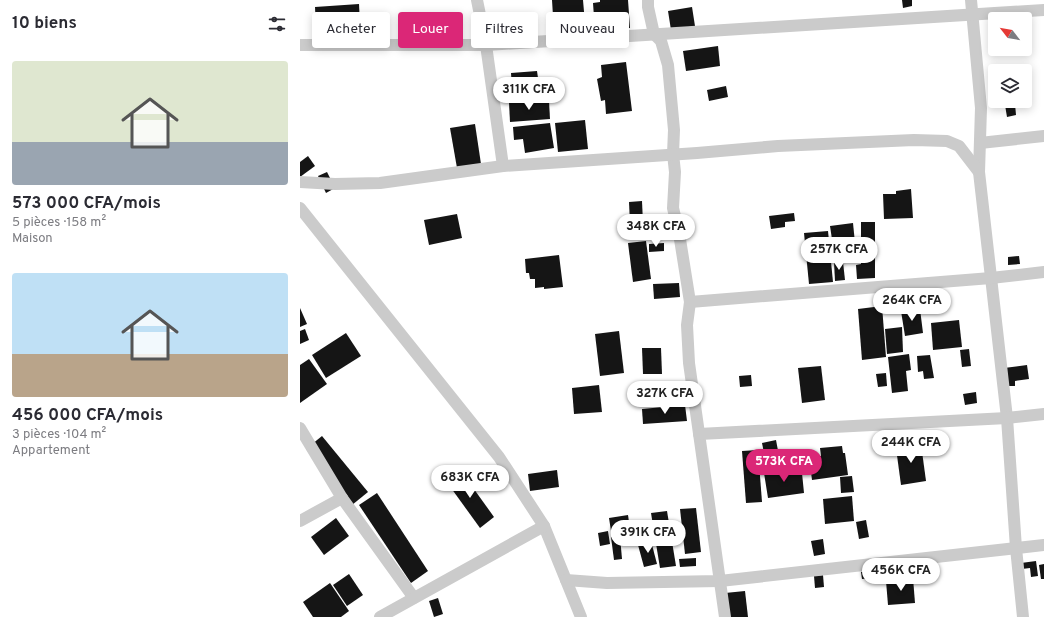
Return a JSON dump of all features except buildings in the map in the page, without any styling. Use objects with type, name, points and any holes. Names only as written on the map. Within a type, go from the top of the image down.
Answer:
[{"type":"street","points":[[477,0],[479,12]]},
{"type":"street","points":[[648,0],[648,7],[654,34],[661,41],[668,65],[674,130],[673,154],[675,172],[673,208],[679,233],[690,302],[687,325],[688,355],[725,617]]},
{"type":"street","points":[[971,0],[974,14],[981,108],[979,172],[1007,418],[1016,548],[1023,617]]},
{"type":"street","points":[[538,42],[1044,10]]},
{"type":"street","points":[[300,45],[471,45]]},
{"type":"street","points":[[486,48],[503,166]]},
{"type":"street","points":[[980,143],[1044,136]]},
{"type":"street","points":[[300,182],[335,184],[380,183],[503,166],[778,146],[936,140],[947,141],[959,146],[979,172]]},
{"type":"street","points":[[300,208],[499,457],[544,526],[581,617]]},
{"type":"street","points":[[690,302],[991,278],[1044,272]]},
{"type":"street","points":[[699,434],[1007,418],[1044,414]]},
{"type":"street","points":[[300,428],[342,498],[414,598]]},
{"type":"street","points":[[300,521],[342,498]]},
{"type":"street","points":[[380,617],[544,526]]},
{"type":"street","points":[[566,580],[607,583],[720,581],[1044,545]]}]
